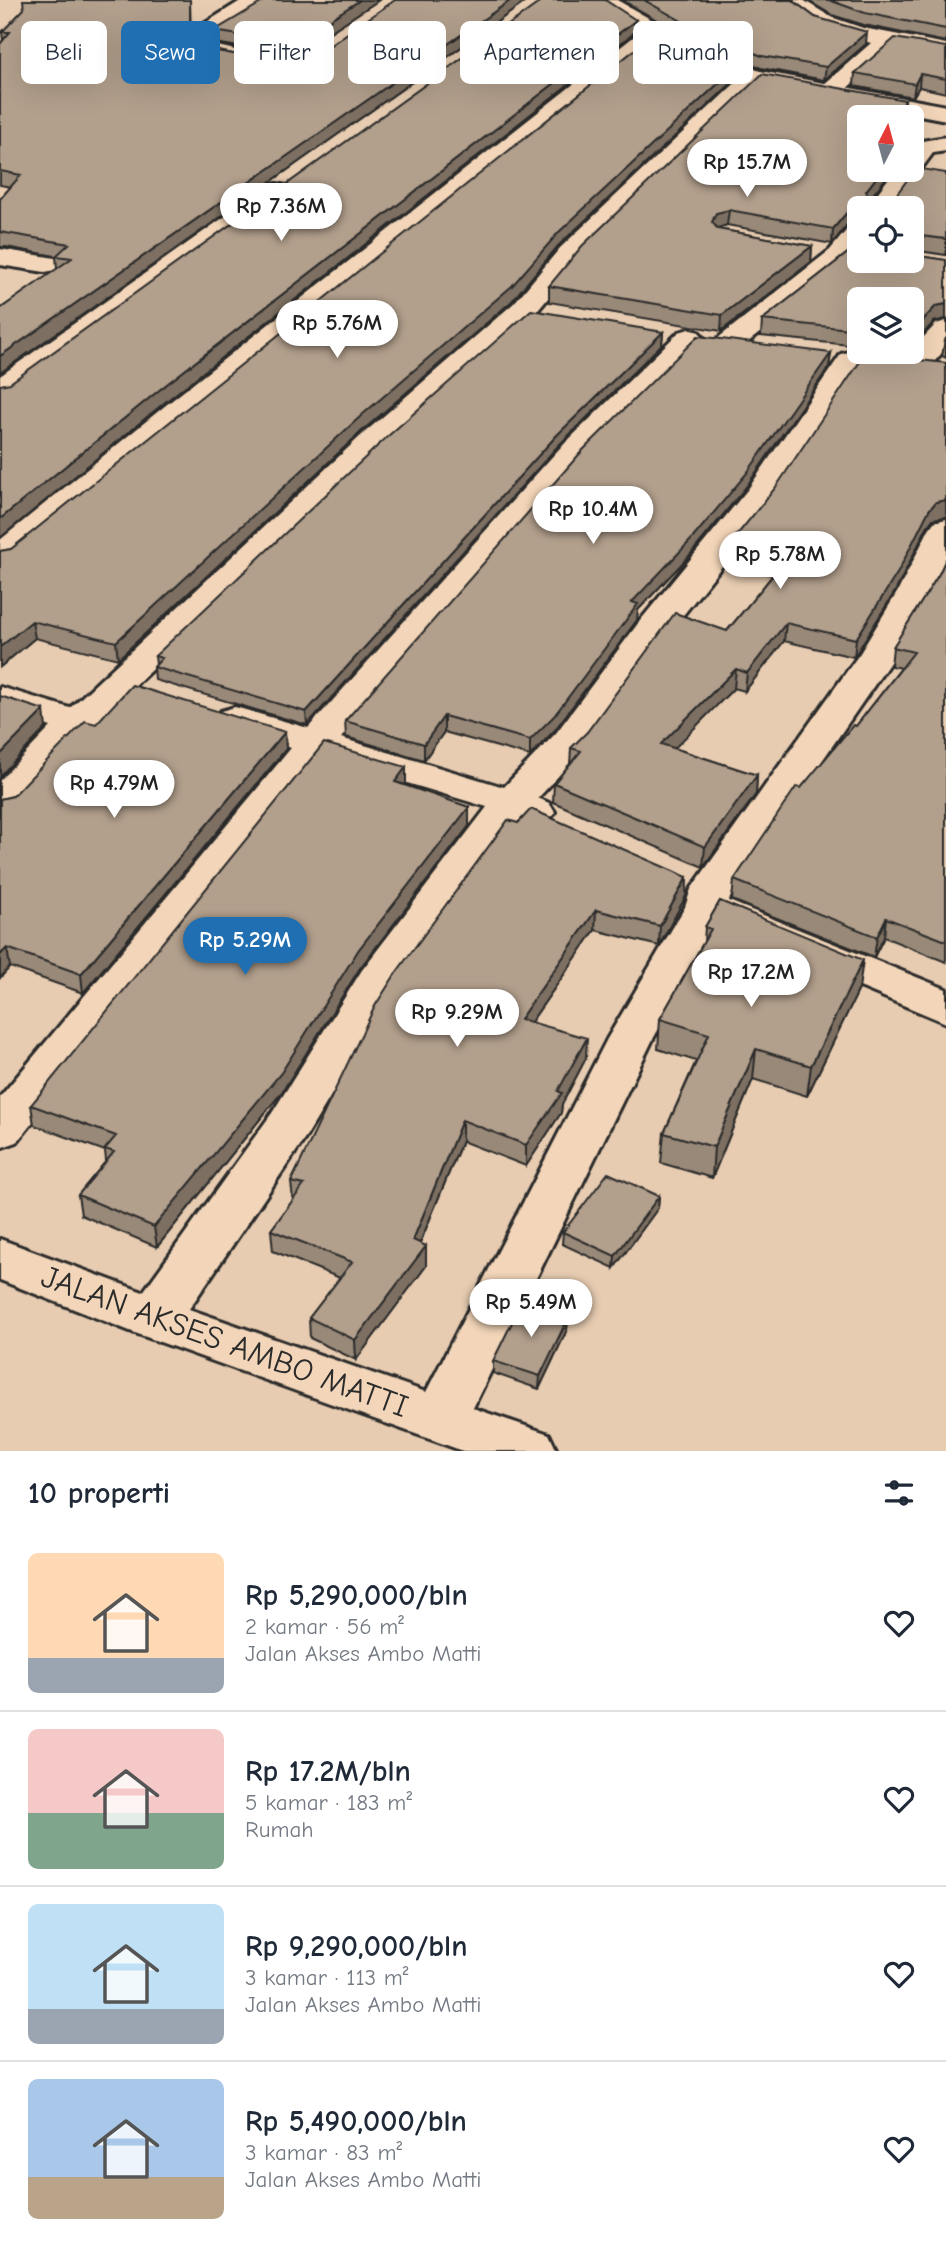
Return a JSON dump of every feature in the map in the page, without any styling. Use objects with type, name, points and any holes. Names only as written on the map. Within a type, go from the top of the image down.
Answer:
[{"type":"main road","points":[[234,57],[206,52],[198,47],[207,32],[257,0]]},
{"type":"main road","points":[[601,0],[636,21]]},
{"type":"main road","points":[[788,0],[823,22],[887,41],[946,51]]},
{"type":"main road","points":[[830,91],[887,41]]},
{"type":"main road","points":[[0,557],[633,49]]},
{"type":"main road","points":[[0,803],[116,683],[375,440],[524,309],[570,254],[755,77],[946,113]]},
{"type":"main road","points":[[924,148],[946,144]]},
{"type":"main road","points":[[0,390],[298,177]]},
{"type":"main road","points":[[888,196],[899,182]]},
{"type":"main road","points":[[802,250],[847,248]]},
{"type":"main road","points":[[728,344],[847,251]]},
{"type":"main road","points":[[0,257],[44,264]]},
{"type":"main road","points":[[524,309],[558,315]]},
{"type":"main road","points":[[924,339],[946,330]]},
{"type":"main road","points":[[0,1130],[316,743],[675,336],[765,349]]},
{"type":"main road","points":[[0,354],[38,363]]},
{"type":"main road","points":[[154,1318],[289,1125],[379,981],[512,802],[570,741],[652,630],[719,551],[784,462],[869,364]]},
{"type":"main road","points":[[904,364],[946,368]]},
{"type":"main road","points":[[440,1419],[630,1039],[709,898],[877,655],[916,591],[946,529]]},
{"type":"main road","points":[[116,683],[156,695]]},
{"type":"main road","points":[[0,698],[79,724]]},
{"type":"main road","points":[[196,707],[512,802],[562,824]]},
{"type":"main road","points":[[674,873],[709,898],[946,1007]]},
{"type":"main road","name":"JALAN AKSES AMBO MATTI","points":[[0,1259],[154,1318],[529,1451]]},
{"type":"building","points":[[23,0],[190,0],[190,21],[121,21],[121,84],[220,84],[220,52],[234,54],[234,84],[334,84],[334,43],[348,33],[348,84],[390,84],[0,356],[0,309],[72,258],[56,256],[69,244],[0,232],[0,199],[21,175],[0,171],[0,44],[10,32],[2,32],[24,9]]},
{"type":"building","points":[[266,0],[360,0],[328,21],[234,21],[234,34],[220,32],[220,27]]},
{"type":"building","points":[[395,0],[511,0],[481,21],[460,21],[460,36],[446,45],[446,21],[365,21]]},
{"type":"building","points":[[543,0],[605,0],[636,20],[619,33],[619,21],[514,21]]},
{"type":"building","points":[[644,0],[792,0],[815,17],[867,32],[826,67],[753,53],[753,21],[682,21]]},
{"type":"building","points":[[829,0],[946,0],[946,29],[865,13]]},
{"type":"building","points":[[895,38],[946,47],[946,79],[920,74],[915,84],[855,73]]},
{"type":"building","points":[[633,51],[633,84],[718,84],[559,232],[512,286],[362,415],[116,642],[32,621],[0,647],[0,551],[11,549],[592,84],[619,84],[619,62]]},
{"type":"building","points":[[460,60],[460,84],[554,84],[163,387],[0,519],[0,385],[10,383],[426,84],[446,84],[446,70]]},
{"type":"building","points":[[762,74],[905,100],[902,105],[847,105],[847,182],[873,182],[866,191],[868,196],[847,196],[847,212],[833,229],[729,210],[716,213],[712,222],[718,229],[812,246],[722,315],[549,286],[582,246]]},
{"type":"building","points":[[924,169],[946,173],[946,239],[924,236],[924,196],[868,196],[896,195],[906,182],[924,182]]},
{"type":"building","points":[[847,253],[847,273],[924,273],[924,257],[946,260],[946,304],[936,306],[924,319],[924,287],[847,287],[847,329],[762,320]]},
{"type":"building","points":[[531,310],[663,332],[557,435],[306,712],[154,667],[162,658],[155,656],[387,437]]},
{"type":"building","points":[[698,336],[831,353],[747,473],[691,540],[632,602],[638,604],[554,716],[530,740],[444,716],[424,744],[345,721],[583,450]]},
{"type":"building","points":[[924,361],[946,363],[946,500],[936,502],[929,510],[898,572],[856,639],[786,623],[747,673],[736,669],[661,744],[757,775],[705,847],[554,783],[581,751],[571,748],[587,732],[675,613],[727,631],[786,559],[728,546],[776,487],[858,364],[924,364]]},
{"type":"building","points":[[946,559],[946,941],[886,918],[877,937],[734,880],[796,787],[801,788],[853,725],[856,726],[914,652],[893,647]]},
{"type":"building","points":[[132,685],[285,732],[81,974],[7,948],[0,955],[0,799],[13,796],[85,721],[96,724]]},
{"type":"building","points":[[0,696],[44,710],[0,755]]},
{"type":"building","points":[[324,743],[406,767],[395,782],[469,807],[359,949],[281,1073],[154,1227],[78,1195],[114,1152],[105,1149],[116,1136],[31,1105]]},
{"type":"building","points":[[531,809],[687,877],[660,926],[596,910],[520,1019],[587,1038],[558,1091],[562,1093],[526,1145],[462,1120],[413,1240],[426,1246],[355,1340],[309,1318],[352,1262],[271,1230],[304,1185],[291,1182],[375,1006],[396,973],[508,820],[518,823]]},
{"type":"building","points":[[720,901],[863,960],[811,1066],[756,1049],[714,1147],[664,1133],[709,1034],[660,1019],[711,929],[705,927]]},
{"type":"building","points":[[608,1173],[659,1196],[615,1256],[563,1232]]},
{"type":"building","points":[[522,1302],[568,1318],[540,1376],[493,1361]]}]
